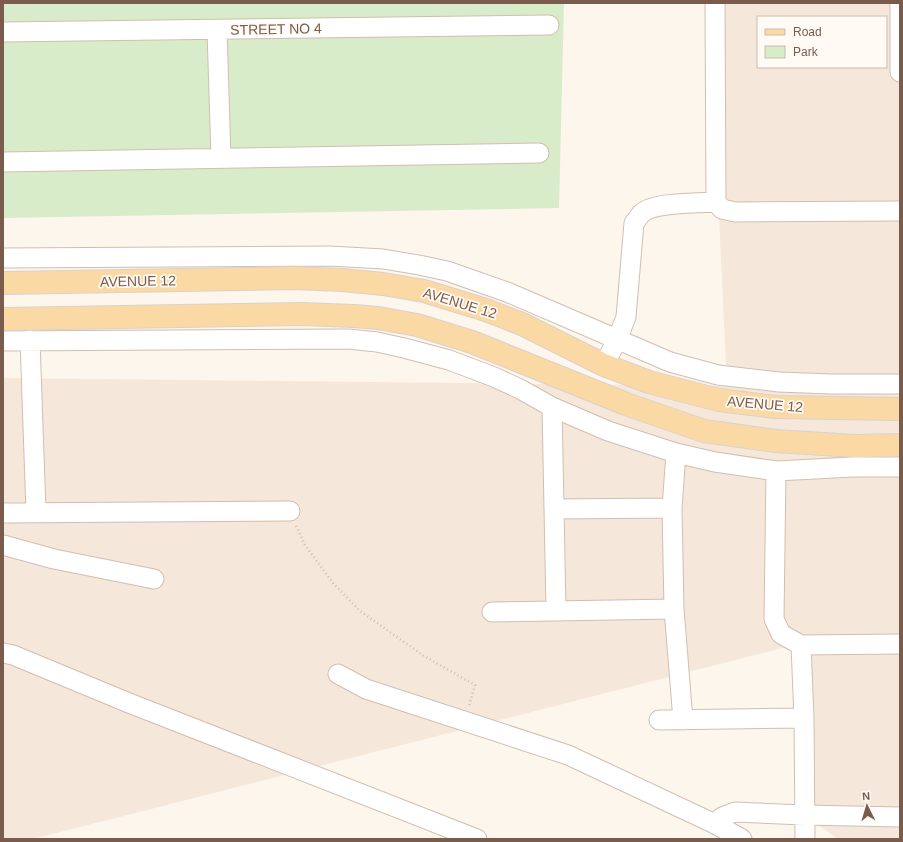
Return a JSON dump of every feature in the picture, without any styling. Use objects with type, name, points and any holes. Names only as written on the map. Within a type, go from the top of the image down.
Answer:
[{"type":"main road","name":"AVENUE 12","points":[[3,284],[293,278],[343,280],[383,284],[424,291],[486,310],[522,324],[604,365],[649,382],[680,391],[719,400],[775,407],[900,409]]},
{"type":"main road","points":[[3,319],[302,314],[378,318],[417,325],[472,342],[626,404],[704,431],[776,441],[854,446],[900,445]]},
{"type":"street","points":[[715,3],[716,202],[722,209],[735,212],[900,211]]},
{"type":"street","points":[[900,3],[900,72]]},
{"type":"street","name":"STREET NO 4","points":[[3,32],[550,25]]},
{"type":"street","points":[[217,30],[221,158]]},
{"type":"street","points":[[3,162],[539,153]]},
{"type":"street","points":[[604,365],[617,340],[626,317],[634,223],[643,212],[652,208],[716,202]]},
{"type":"street","points":[[3,258],[330,256],[383,259],[420,264],[447,271],[500,289],[552,310],[617,340],[670,362],[718,375],[779,382],[900,384]]},
{"type":"street","points":[[376,342],[378,318]]},
{"type":"street","points":[[3,341],[348,339],[376,342],[450,360],[520,389],[552,408],[608,431],[676,453],[715,462],[776,471],[900,467]]},
{"type":"street","points":[[30,340],[36,512]]},
{"type":"street","points":[[775,407],[779,382]]},
{"type":"street","points":[[552,408],[556,610]]},
{"type":"street","points":[[853,468],[854,446]]},
{"type":"street","points":[[676,453],[672,508],[674,609],[683,720]]},
{"type":"street","points":[[776,471],[774,619],[781,634],[801,645],[900,644]]},
{"type":"street","points":[[554,508],[672,508]]},
{"type":"street","points":[[3,513],[290,511]]},
{"type":"street","points":[[3,545],[54,559],[154,579]]},
{"type":"street","points":[[492,612],[674,609]]},
{"type":"street","points":[[801,645],[804,718],[805,839]]},
{"type":"street","points":[[3,653],[13,655],[129,703],[476,839]]},
{"type":"street","points":[[338,674],[366,689],[568,755],[715,824],[742,839]]},
{"type":"street","points":[[659,720],[804,718]]},
{"type":"street","points":[[715,824],[722,817],[735,812],[900,817]]},
{"type":"path","points":[[290,511],[305,546],[333,583],[360,611],[424,656],[475,685],[464,721]]},
{"type":"shaded area","points":[[709,3],[900,3],[900,839],[838,839],[804,815],[802,643],[33,839],[3,839],[3,378],[727,386]]},
{"type":"green space","points":[[3,3],[564,3],[559,208],[3,218]]}]
